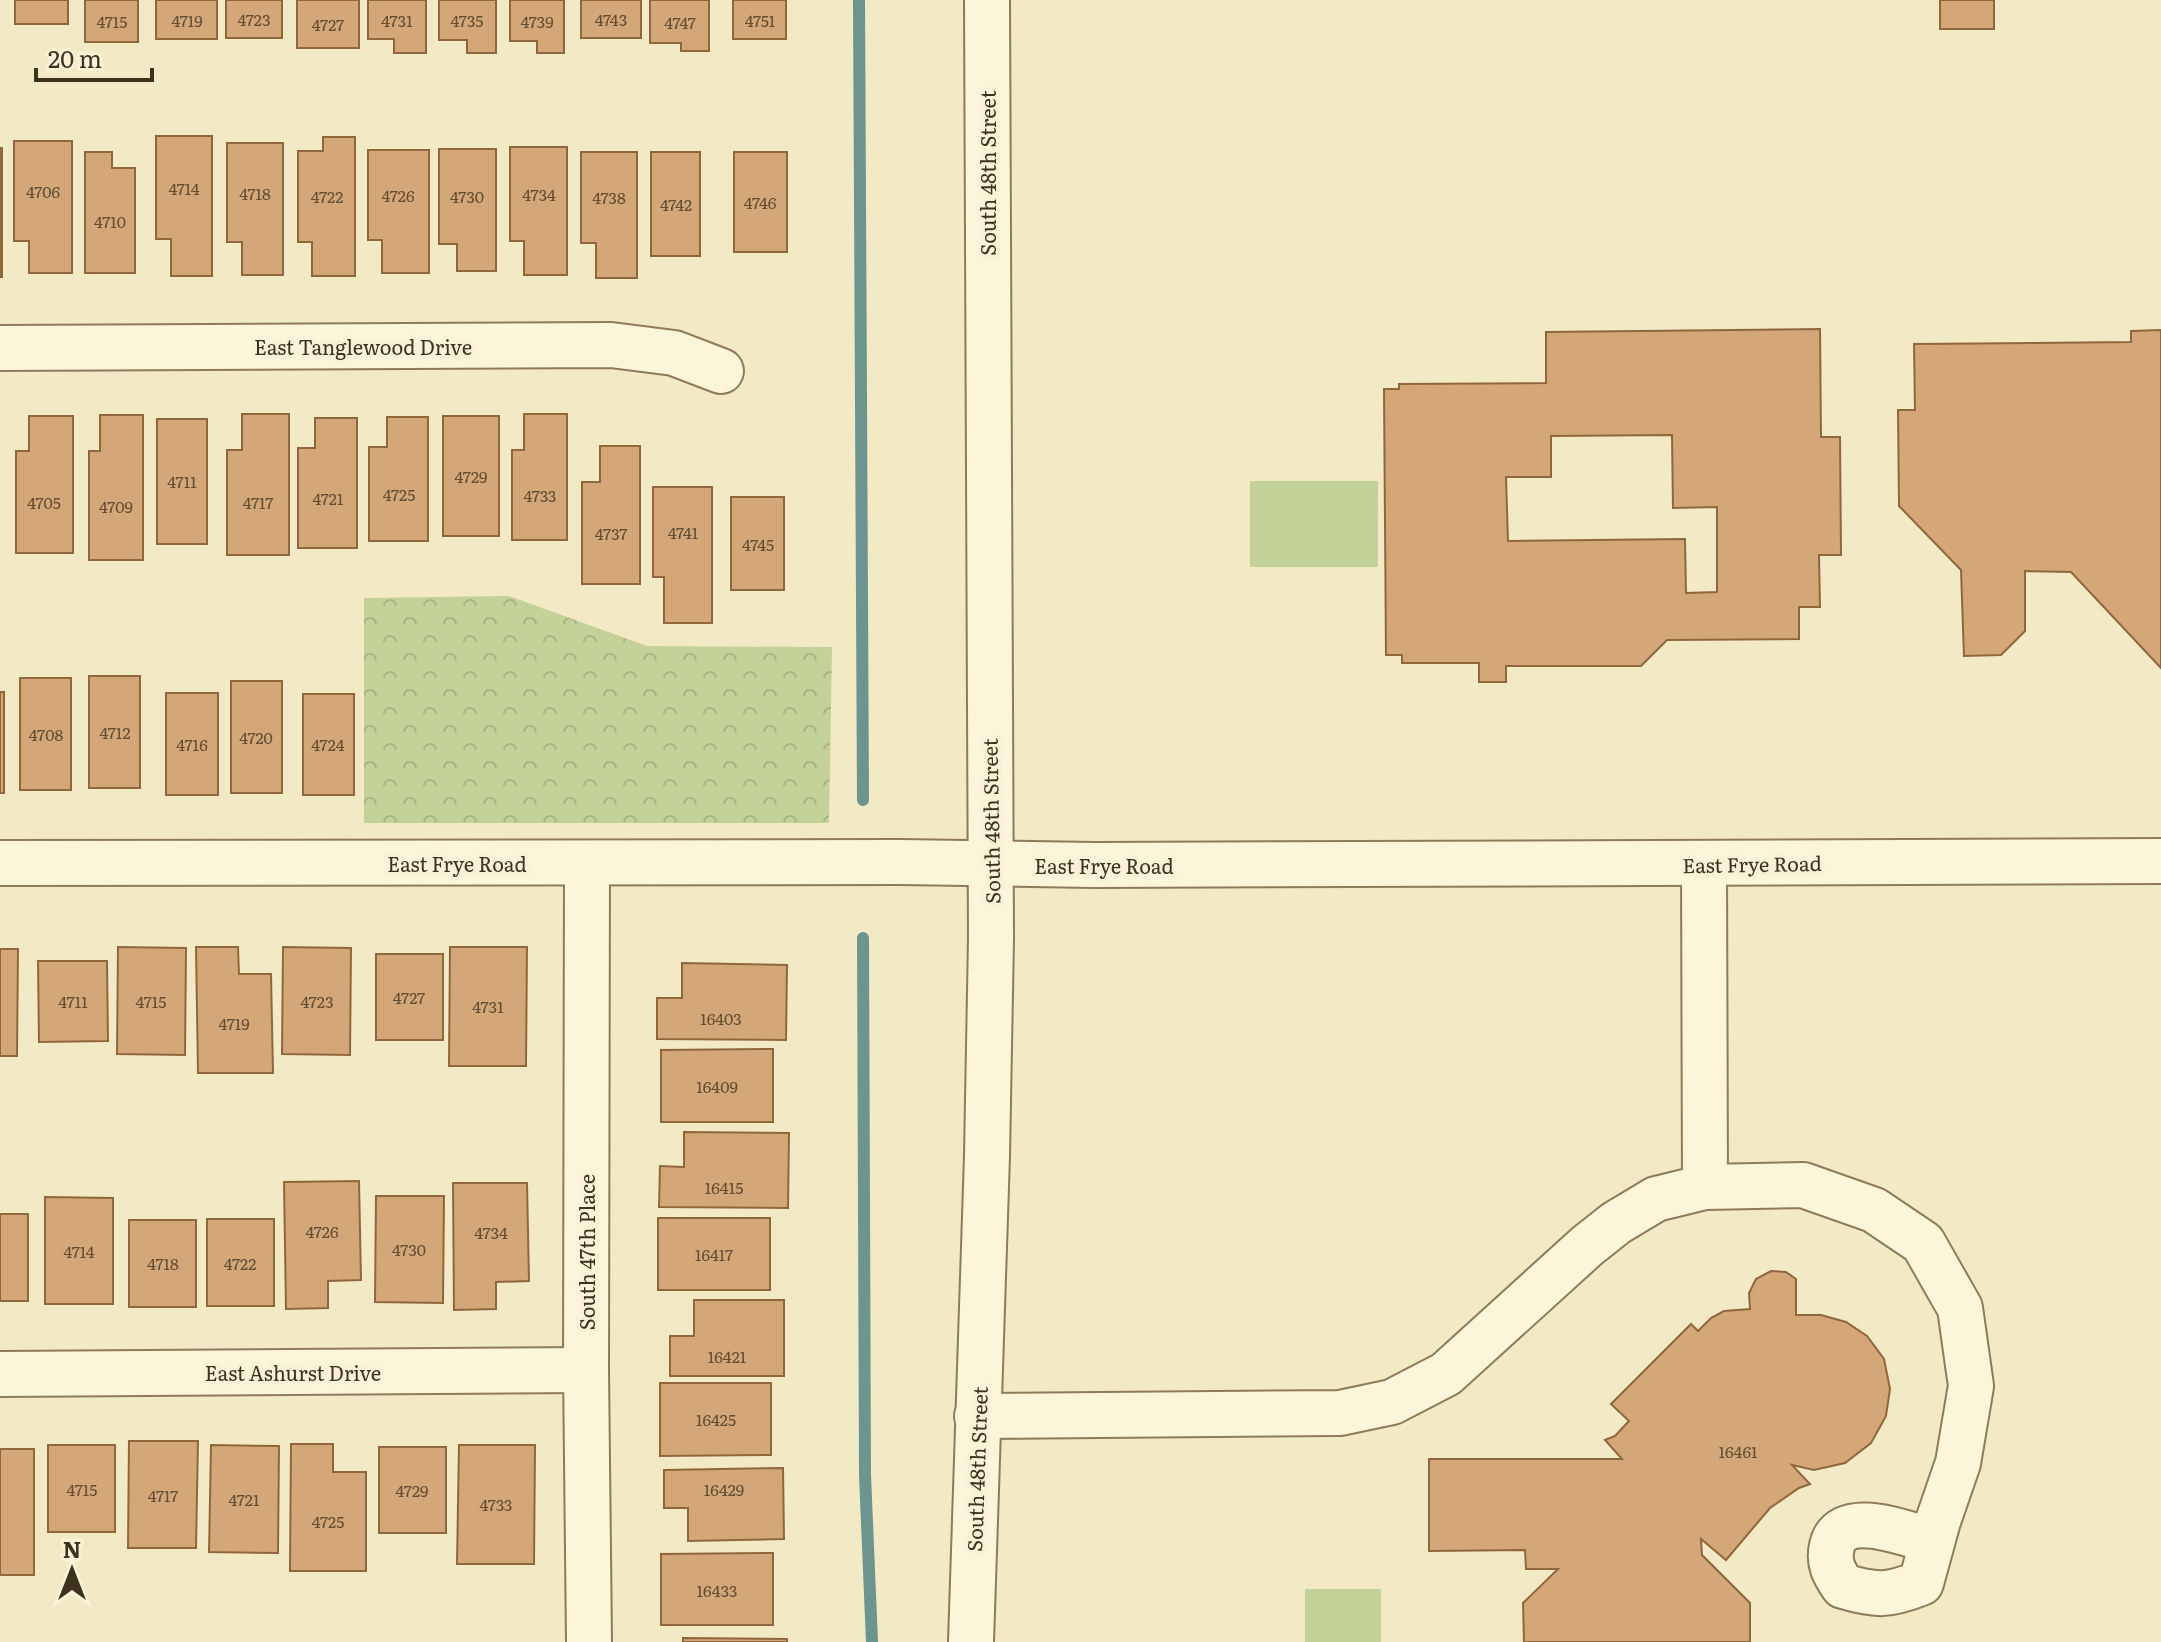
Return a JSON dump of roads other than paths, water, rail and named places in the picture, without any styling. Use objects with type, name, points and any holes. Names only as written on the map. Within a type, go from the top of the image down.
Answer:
[{"type":"street","name":"South 48th Street","points":[[971,1642],[987,1141],[990,865],[987,0]]},
{"type":"street","name":"East Tanglewood Drive","points":[[0,348],[611,345],[674,353],[721,371]]},
{"type":"street","name":"East Frye Road","points":[[0,863],[900,862],[990,865],[2161,861]]},
{"type":"street","name":"South 47th Place","points":[[587,863],[589,1642]]},
{"type":"street","points":[[1704,864],[1705,1187]]},
{"type":"street","points":[[977,1416],[1340,1413],[1392,1402],[1446,1374],[1616,1223],[1656,1199],[1705,1187],[1803,1185],[1874,1210],[1923,1243],[1960,1308],[1971,1386],[1958,1463],[1932,1541]]},
{"type":"street","name":"East Ashurst Drive","points":[[0,1374],[586,1370]]},
{"type":"waterway","points":[[859,0],[863,800]]},
{"type":"waterway","points":[[863,938],[865,1475],[872,1642]]}]
